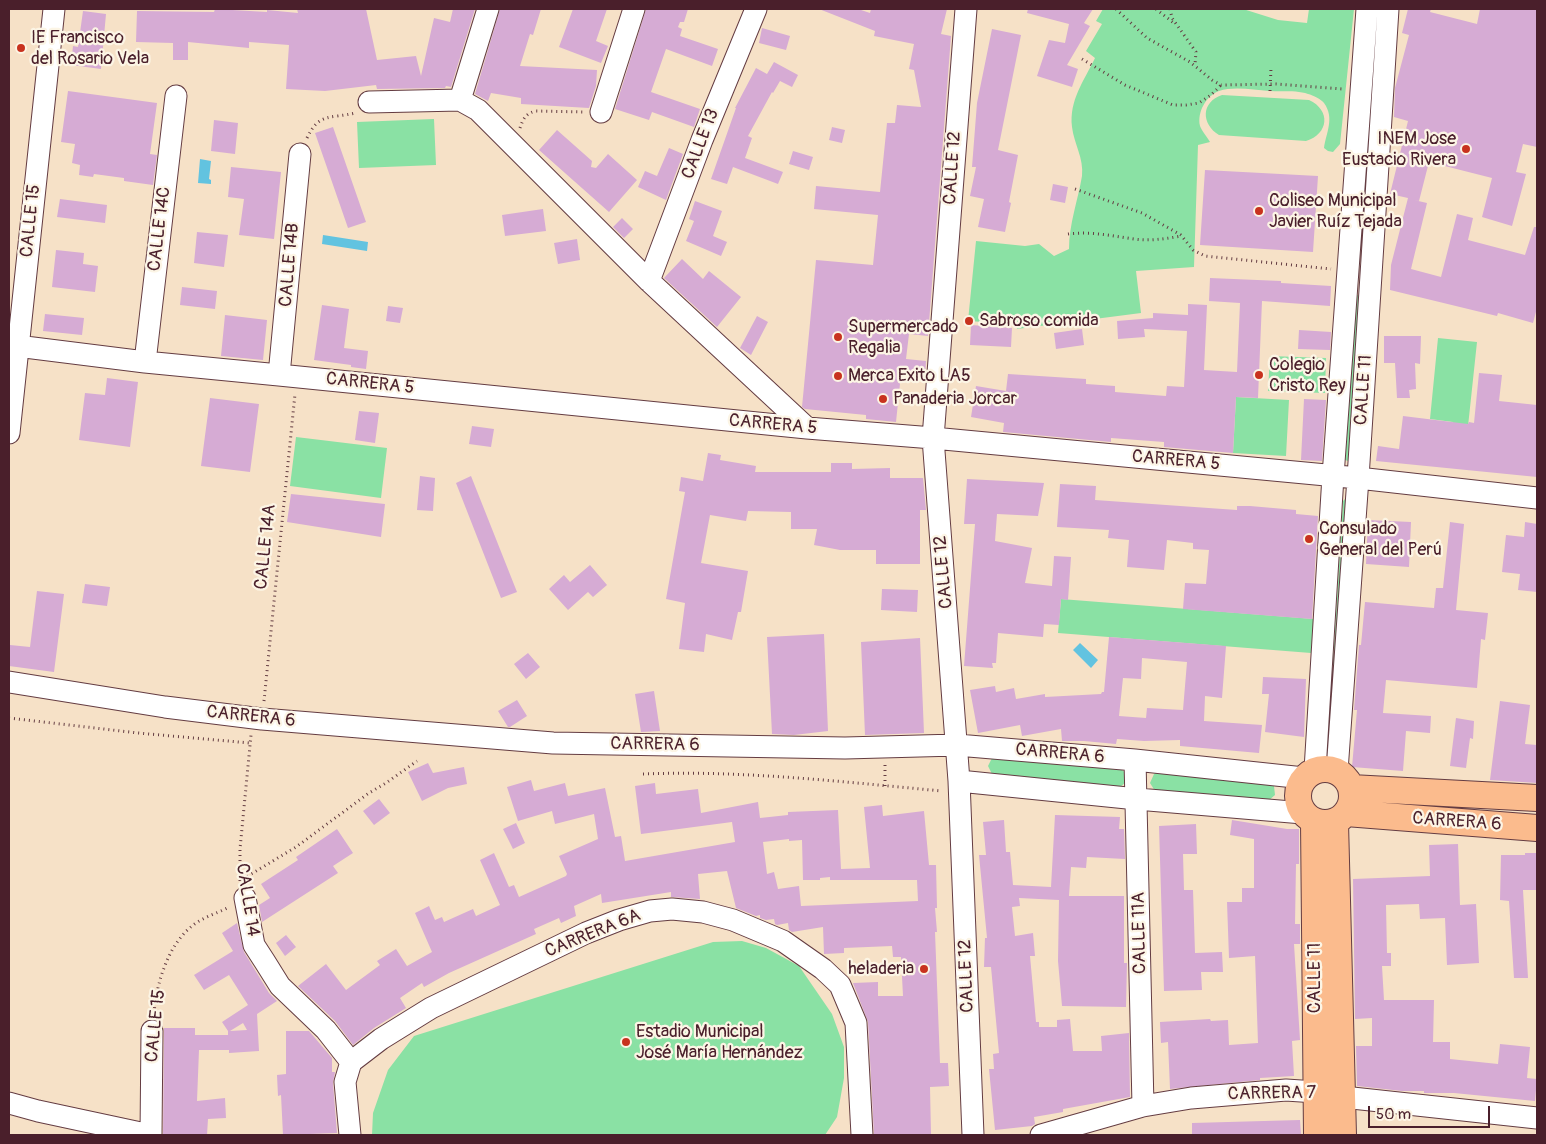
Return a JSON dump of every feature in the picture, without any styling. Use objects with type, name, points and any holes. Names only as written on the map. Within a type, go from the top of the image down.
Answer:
[{"type":"main road","name":"CARRERA 6","points":[[1326,777],[1537,798]]},
{"type":"main road","points":[[1326,777],[1352,797],[1350,805],[1324,817],[1297,799],[1300,784],[1326,777]]},
{"type":"main road","name":"CARRERA 6","points":[[1324,817],[1537,828]]},
{"type":"main road","name":"CALLE 11","points":[[1317,1135],[1316,1092],[1324,817]]},
{"type":"main road","name":"CALLE 11","points":[[1324,817],[1343,1135]]},
{"type":"street","name":"CALLE 15","points":[[9,433],[14,346],[54,9]]},
{"type":"street","points":[[460,100],[488,9]]},
{"type":"street","points":[[601,112],[634,9]]},
{"type":"street","name":"CALLE 13","points":[[649,281],[702,140],[756,9]]},
{"type":"street","name":"CALLE 12","points":[[966,9],[933,438],[957,745],[973,1135]]},
{"type":"street","name":"CALLE 11","points":[[1326,777],[1333,476],[1367,9]]},
{"type":"street","name":"CALLE 11","points":[[1326,777],[1358,478],[1388,9]]},
{"type":"street","name":"CALLE 14C","points":[[145,362],[176,96]]},
{"type":"street","points":[[370,102],[460,100],[478,110],[649,281],[806,428]]},
{"type":"street","name":"CALLE 14B","points":[[288,376],[300,154]]},
{"type":"street","points":[[1349,271],[1372,273]]},
{"type":"street","name":"CARRERA 5","points":[[14,346],[145,362],[806,428],[1358,478],[1537,498]]},
{"type":"street","name":"CARRERA 6","points":[[9,682],[165,708],[258,719],[553,743],[845,748],[957,745],[1326,777]]},
{"type":"street","name":"CALLE 11A","points":[[1136,760],[1143,1106]]},
{"type":"street","name":"CARRERA 6","points":[[959,787],[1137,799],[1324,817]]},
{"type":"street","name":"CALLE 14","points":[[243,889],[254,945],[264,962],[280,986],[326,1030],[350,1062]]},
{"type":"street","name":"CARRERA 6A","points":[[350,1062],[431,1008],[586,933],[619,920],[650,911],[672,909],[702,912],[733,920],[783,941],[823,968],[840,985],[856,1024],[862,1135]]},
{"type":"street","name":"CALLE 15","points":[[151,1135],[152,1031]]},
{"type":"street","points":[[350,1062],[345,1082],[350,1135]]},
{"type":"street","name":"CARRERA 7","points":[[1041,1135],[1143,1106],[1191,1098],[1286,1090],[1537,1118]]},
{"type":"street","points":[[9,1103],[151,1135]]},
{"type":"path","points":[[1116,9],[1147,38],[1195,66],[1212,80],[1221,84],[1270,84],[1361,91]]},
{"type":"path","points":[[1156,9],[1179,28]]},
{"type":"path","points":[[1170,9],[1172,18],[1196,52],[1195,66]]},
{"type":"path","points":[[1082,59],[1125,85],[1173,104],[1186,105],[1199,102],[1211,95],[1221,84]]},
{"type":"path","points":[[1270,91],[1271,68]]},
{"type":"path","points":[[300,154],[312,128],[319,120],[356,113],[364,109],[370,102]]},
{"type":"path","points":[[517,148],[522,121],[530,113],[536,111],[601,112]]},
{"type":"path","points":[[1075,189],[1142,214],[1181,235],[1193,250],[1206,256],[1349,271]]},
{"type":"path","points":[[1068,234],[1091,232],[1136,239],[1181,235]]},
{"type":"path","name":"CALLE 14A","points":[[258,719],[288,376]]},
{"type":"path","points":[[9,718],[138,733],[250,743]]},
{"type":"path","name":"CALLE 14","points":[[243,889],[240,849],[250,743],[258,719]]},
{"type":"path","name":"CALLE 15","points":[[152,1031],[155,998],[165,966],[178,940],[200,920],[214,915],[243,889],[296,847],[369,793],[417,761]]},
{"type":"path","points":[[644,774],[690,772],[959,787]]},
{"type":"green space","points":[[1103,9],[1243,9],[1278,20],[1307,23],[1309,9],[1354,9],[1340,144],[1333,152],[1324,148],[1329,126],[1329,114],[1323,102],[1312,95],[1299,92],[1244,89],[1231,89],[1214,93],[1201,110],[1199,121],[1203,132],[1210,142],[1198,145],[1194,267],[1136,271],[1141,313],[1017,329],[1016,324],[968,321],[976,241],[1025,246],[1039,244],[1054,256],[1069,249],[1070,230],[1082,176],[1080,157],[1072,127],[1073,108],[1078,91],[1095,58],[1086,51],[1102,24],[1096,21]]},
{"type":"green space","points":[[1222,95],[1309,100],[1316,104],[1324,116],[1323,128],[1314,138],[1306,141],[1219,135],[1209,125],[1206,114],[1210,103]]},
{"type":"green space","points":[[434,119],[436,165],[359,168],[357,122]]},
{"type":"green space","points":[[1357,295],[1360,296],[1348,461],[1345,460],[1355,297]]},
{"type":"green space","points":[[1438,338],[1477,342],[1466,445],[1451,444],[1453,422],[1430,419]]},
{"type":"green space","points":[[1270,356],[1326,358],[1325,393],[1268,391]]},
{"type":"green space","points":[[1236,397],[1289,400],[1286,456],[1233,453]]},
{"type":"green space","points":[[296,437],[387,448],[381,498],[290,486]]},
{"type":"green space","points":[[1346,499],[1327,760],[1343,501]]},
{"type":"green space","points":[[1061,599],[1314,619],[1311,653],[1058,633]]},
{"type":"green space","points":[[992,758],[1122,770],[1126,773],[1126,782],[1119,788],[992,774],[988,766]]},
{"type":"green space","points":[[1158,772],[1271,782],[1274,786],[1275,795],[1268,801],[1155,791],[1150,783],[1154,774]]},
{"type":"green space","name":"Estadio Municipal José María Hernández","points":[[742,941],[766,948],[799,966],[832,1014],[844,1047],[844,1078],[837,1117],[825,1135],[372,1135],[373,1113],[388,1070],[414,1036],[713,942]]},
{"type":"water","points":[[200,159],[211,161],[209,179],[211,184],[198,183]]},
{"type":"water","points":[[323,235],[368,242],[367,251],[322,244]]},
{"type":"water","points":[[1080,643],[1098,660],[1091,668],[1073,650]]},
{"type":"building","points":[[215,9],[267,12],[267,10],[298,13],[297,9],[366,9],[377,60],[416,56],[421,76],[434,18],[450,22],[453,9],[475,9],[451,87],[446,86],[445,88],[377,89],[376,85],[325,91],[286,89],[289,45],[249,42],[249,48],[188,42],[188,60],[173,60],[173,43],[136,42],[137,11],[214,12]]},
{"type":"building","points":[[500,9],[541,9],[533,35],[530,34],[520,66],[597,70],[596,86],[589,108],[521,104],[521,98],[491,93],[488,101],[475,94]]},
{"type":"building","points":[[573,9],[607,9],[596,41],[608,46],[601,63],[559,47]]},
{"type":"building","points":[[646,9],[688,9],[684,22],[680,22],[678,27],[682,29],[680,36],[718,49],[712,66],[666,49],[651,92],[700,109],[694,127],[652,112],[649,120],[615,109]]},
{"type":"building","points":[[819,9],[858,9],[870,13],[871,9],[947,9],[941,34],[951,36],[928,336],[909,334],[906,359],[926,361],[925,377],[901,374],[896,422],[866,419],[866,415],[805,409],[802,407],[816,260],[873,265],[878,215],[814,209],[816,186],[880,192],[887,123],[895,123],[897,105],[921,107],[914,70],[909,69],[914,44],[874,36],[875,31]]},
{"type":"building","points":[[1028,9],[1093,9],[1084,23],[1090,26],[1067,65],[1078,69],[1072,87],[1037,76],[1049,40],[1065,43],[1069,24],[1027,13]]},
{"type":"building","name":"INEM Jose Eustacio Rivera","points":[[1408,9],[1431,9],[1430,12],[1477,24],[1480,9],[1537,9],[1537,147],[1523,144],[1516,172],[1526,174],[1512,226],[1482,217],[1492,178],[1429,162],[1419,201],[1414,200],[1427,203],[1411,269],[1441,277],[1457,214],[1473,218],[1468,240],[1525,255],[1534,227],[1537,227],[1537,308],[1533,323],[1498,313],[1497,316],[1390,290],[1391,265],[1408,198],[1390,194],[1408,121],[1394,117],[1395,88],[1409,35],[1402,33]]},
{"type":"building","points":[[83,11],[106,14],[101,69],[71,65],[73,46],[78,47]]},
{"type":"building","points":[[762,28],[790,36],[786,50],[759,43]]},
{"type":"building","points":[[992,29],[1021,35],[998,150],[1018,155],[1005,232],[978,227],[984,199],[970,196],[976,167],[972,167],[977,103]]},
{"type":"building","points":[[774,62],[798,75],[792,87],[780,81],[772,92],[748,136],[752,138],[745,158],[783,172],[778,184],[733,167],[727,184],[711,179],[735,108],[756,68],[767,74]]},
{"type":"building","points":[[68,91],[157,103],[150,154],[157,155],[153,185],[124,181],[124,178],[94,174],[93,177],[79,175],[80,165],[72,163],[75,144],[61,142]]},
{"type":"building","points":[[214,120],[238,123],[235,154],[211,151]]},
{"type":"building","points":[[333,127],[366,222],[348,228],[315,133]]},
{"type":"building","points":[[832,127],[845,130],[842,143],[829,140]]},
{"type":"building","points":[[557,130],[592,161],[591,167],[596,168],[608,154],[637,180],[609,212],[539,150]]},
{"type":"building","points":[[669,148],[683,154],[666,200],[638,187],[645,171],[657,176]]},
{"type":"building","points":[[793,151],[813,157],[809,170],[789,164]]},
{"type":"building","points":[[231,167],[281,172],[274,239],[239,235],[244,199],[228,197]]},
{"type":"building","name":"Coliseo Municipal Javier Ruíz Tejada","points":[[1205,170],[1318,176],[1313,252],[1200,245]]},
{"type":"building","points":[[1053,184],[1068,187],[1065,203],[1050,200]]},
{"type":"building","points":[[60,199],[107,205],[105,223],[57,217]]},
{"type":"building","points":[[695,201],[722,211],[713,236],[727,242],[721,256],[686,241],[694,221],[689,219]]},
{"type":"building","points":[[543,209],[546,231],[505,236],[502,215]]},
{"type":"building","points":[[622,218],[633,229],[624,238],[613,227]]},
{"type":"building","points":[[197,232],[228,235],[224,267],[194,263]]},
{"type":"building","points":[[577,239],[580,260],[558,264],[554,243]]},
{"type":"building","points":[[56,250],[84,253],[83,264],[98,266],[95,292],[52,287]]},
{"type":"building","points":[[682,259],[703,279],[709,271],[741,297],[717,327],[664,278]]},
{"type":"building","points":[[1210,278],[1281,281],[1281,283],[1331,286],[1330,306],[1262,301],[1258,398],[1236,397],[1233,453],[1164,447],[1164,442],[1111,438],[1111,442],[1003,432],[1004,423],[971,417],[976,386],[1006,391],[1008,374],[1086,379],[1086,384],[1115,386],[1115,392],[1166,396],[1167,386],[1184,387],[1187,331],[1144,329],[1145,337],[1118,339],[1117,321],[1153,318],[1153,313],[1188,315],[1188,304],[1207,305],[1204,370],[1237,372],[1240,303],[1209,301]]},
{"type":"building","points":[[182,287],[217,291],[215,309],[180,305]]},
{"type":"building","points":[[322,305],[349,309],[344,348],[368,351],[366,369],[314,360]]},
{"type":"building","points":[[388,306],[403,308],[400,323],[386,321]]},
{"type":"building","points":[[45,314],[84,318],[82,335],[43,331]]},
{"type":"building","points":[[225,315],[267,320],[263,360],[221,356]]},
{"type":"building","points":[[757,316],[768,322],[751,355],[740,348]]},
{"type":"building","points":[[971,325],[1012,328],[1011,347],[970,345]]},
{"type":"building","points":[[1082,329],[1084,345],[1056,349],[1054,333]]},
{"type":"building","points":[[1299,330],[1331,332],[1330,350],[1298,349]]},
{"type":"building","points":[[1384,336],[1421,336],[1420,364],[1415,363],[1416,389],[1409,390],[1410,398],[1397,398],[1395,363],[1384,363]]},
{"type":"building","points":[[1479,373],[1502,375],[1499,401],[1537,405],[1537,477],[1376,461],[1378,446],[1399,449],[1403,416],[1468,424],[1469,422],[1474,423]]},
{"type":"building","points":[[107,378],[138,382],[130,447],[79,440],[85,393],[105,395]]},
{"type":"building","points":[[210,398],[259,404],[250,472],[201,466]]},
{"type":"building","points":[[1304,399],[1326,400],[1322,461],[1301,460]]},
{"type":"building","points":[[359,411],[379,413],[375,443],[355,440]]},
{"type":"building","points":[[472,426],[494,429],[491,447],[469,444]]},
{"type":"building","points":[[708,453],[721,455],[720,460],[756,466],[755,472],[831,472],[831,463],[852,463],[852,469],[890,468],[890,478],[923,478],[926,510],[920,510],[920,564],[876,564],[876,550],[840,550],[814,545],[817,529],[791,529],[791,512],[748,511],[746,521],[710,515],[701,563],[748,571],[741,612],[738,612],[732,640],[706,634],[704,652],[679,649],[685,603],[666,599],[685,492],[679,491],[681,477],[703,481]]},
{"type":"building","points":[[420,476],[435,478],[433,511],[417,510]]},
{"type":"building","points":[[471,476],[517,592],[501,598],[456,483]]},
{"type":"building","points":[[967,479],[1044,483],[1038,516],[997,514],[995,541],[1032,548],[1025,583],[1052,586],[1054,556],[1071,557],[1068,600],[1061,599],[1059,625],[1044,624],[1043,637],[998,633],[996,663],[992,663],[993,668],[964,666],[975,524],[964,524]]},
{"type":"building","points":[[1060,484],[1096,486],[1095,500],[1237,510],[1237,506],[1250,506],[1296,510],[1296,514],[1318,516],[1312,619],[1183,609],[1185,583],[1206,584],[1209,550],[1193,549],[1193,543],[1167,540],[1164,570],[1127,567],[1129,540],[1108,538],[1109,530],[1057,527]]},
{"type":"building","points":[[291,494],[385,504],[381,537],[287,522]]},
{"type":"building","points":[[1368,520],[1411,522],[1409,567],[1366,564]]},
{"type":"building","points":[[1450,522],[1464,524],[1456,610],[1488,613],[1485,640],[1481,639],[1477,688],[1386,680],[1383,713],[1431,716],[1430,733],[1406,731],[1403,771],[1352,767],[1357,710],[1354,710],[1359,645],[1361,645],[1365,602],[1434,608],[1436,588],[1443,588]]},
{"type":"building","points":[[1525,522],[1537,524],[1537,592],[1518,590],[1520,574],[1502,572],[1506,535],[1524,537]]},
{"type":"building","points":[[590,565],[607,585],[593,597],[588,592],[568,610],[549,589],[564,575],[570,582]]},
{"type":"building","points":[[85,584],[110,587],[107,606],[82,603]]},
{"type":"building","points":[[882,589],[918,590],[917,612],[881,610]]},
{"type":"building","points":[[37,591],[64,594],[54,672],[9,666],[10,645],[30,647]]},
{"type":"building","points":[[824,634],[828,731],[794,735],[772,734],[767,637]]},
{"type":"building","points":[[1109,637],[1226,646],[1222,698],[1205,696],[1204,721],[1262,725],[1259,753],[1180,746],[1180,740],[1144,741],[1117,739],[1116,744],[1062,741],[1061,729],[1022,736],[1020,725],[978,733],[970,690],[995,686],[996,692],[1014,688],[1016,699],[1045,694],[1045,697],[1101,694],[1104,692]],"holes":[[[1142,658],[1187,662],[1183,710],[1147,708],[1146,718],[1119,716],[1123,678],[1141,679]]]},
{"type":"building","points":[[920,638],[924,733],[865,735],[861,642]]},
{"type":"building","points":[[528,653],[540,667],[526,679],[514,664]]},
{"type":"building","points":[[1263,677],[1306,679],[1304,737],[1265,732],[1269,694],[1262,694]]},
{"type":"building","points":[[654,691],[660,731],[641,732],[635,694]]},
{"type":"building","points":[[517,700],[527,716],[508,727],[498,711]]},
{"type":"building","points":[[1500,701],[1530,705],[1525,744],[1537,745],[1537,783],[1490,780]]},
{"type":"building","points":[[1456,718],[1474,721],[1473,739],[1470,738],[1466,768],[1450,766]]},
{"type":"building","points":[[428,763],[433,773],[464,767],[467,784],[448,788],[422,801],[408,772]]},
{"type":"building","points":[[531,780],[534,791],[565,783],[568,796],[605,788],[615,837],[621,836],[625,861],[735,842],[732,822],[641,834],[635,786],[655,783],[656,794],[698,789],[701,813],[758,802],[760,818],[788,815],[788,812],[838,810],[841,869],[870,868],[864,807],[882,805],[883,816],[924,811],[929,865],[936,865],[937,908],[935,908],[937,932],[935,932],[940,1063],[948,1063],[949,1086],[930,1087],[931,1134],[874,1135],[868,1022],[853,983],[878,982],[878,996],[903,996],[901,957],[893,957],[892,946],[844,948],[844,953],[824,954],[823,927],[792,932],[789,930],[788,923],[777,925],[774,919],[766,920],[760,918],[760,915],[756,916],[736,908],[727,871],[698,874],[700,899],[671,897],[671,892],[602,903],[601,894],[574,906],[576,916],[561,923],[559,918],[534,929],[536,934],[449,973],[424,987],[422,983],[400,998],[406,1008],[374,1028],[353,1045],[335,1021],[298,986],[326,964],[346,990],[380,965],[377,961],[396,949],[407,966],[432,952],[415,913],[429,906],[435,920],[442,917],[444,922],[473,909],[476,916],[500,905],[480,860],[494,853],[509,887],[514,885],[519,897],[566,876],[567,874],[559,856],[598,839],[594,814],[555,824],[552,811],[518,821],[507,787]],"holes":[[[789,839],[789,841],[802,840],[803,880],[820,880],[820,878],[830,877],[830,880],[917,880],[918,901],[801,906],[799,886],[778,889],[774,872],[767,874],[763,842]]]},
{"type":"building","points":[[379,799],[390,813],[374,825],[363,811]]},
{"type":"building","points":[[1055,815],[1120,817],[1119,829],[1124,829],[1125,859],[1087,857],[1086,868],[1071,867],[1069,896],[1124,896],[1124,963],[1127,963],[1126,1007],[1062,1006],[1058,961],[1059,900],[1019,898],[1020,906],[1012,907],[1015,936],[1033,933],[1035,956],[1030,956],[1036,1022],[1039,1022],[1039,1027],[1057,1027],[1057,1020],[1070,1019],[1073,1051],[1102,1051],[1101,1036],[1129,1033],[1130,1097],[1063,1109],[1063,1112],[1034,1117],[1035,1124],[1032,1126],[995,1130],[989,1069],[994,1069],[993,1054],[999,1053],[991,967],[984,967],[985,938],[987,938],[979,855],[986,855],[983,822],[1004,820],[1006,852],[1010,852],[1013,885],[1051,887]]},
{"type":"building","points":[[1232,820],[1287,829],[1299,829],[1299,864],[1296,864],[1295,924],[1300,924],[1300,944],[1294,944],[1300,1040],[1292,1041],[1294,1076],[1260,1078],[1260,1080],[1170,1089],[1168,1042],[1161,1043],[1160,1022],[1210,1019],[1211,1021],[1228,1020],[1229,1045],[1258,1043],[1255,956],[1229,958],[1227,902],[1242,902],[1242,888],[1254,888],[1254,839],[1230,835]]},
{"type":"building","points":[[516,823],[525,843],[513,849],[503,829]]},
{"type":"building","points":[[1196,824],[1197,854],[1183,854],[1184,890],[1193,890],[1195,953],[1222,952],[1223,972],[1201,972],[1202,990],[1164,991],[1159,826]]},
{"type":"building","points":[[337,829],[353,853],[333,866],[338,873],[262,922],[259,905],[270,898],[261,884],[298,860],[296,857]]},
{"type":"building","points":[[1458,844],[1460,905],[1476,904],[1479,963],[1447,965],[1445,918],[1420,919],[1419,904],[1386,905],[1387,953],[1391,953],[1391,966],[1382,966],[1384,1000],[1434,1000],[1433,1042],[1450,1042],[1450,1059],[1498,1064],[1500,1044],[1530,1047],[1527,1078],[1537,1079],[1535,1101],[1357,1086],[1356,1046],[1372,1046],[1372,1018],[1355,1019],[1353,879],[1430,876],[1429,845]]},
{"type":"building","points":[[1525,853],[1537,853],[1537,890],[1523,890],[1528,978],[1514,978],[1509,901],[1500,900],[1501,855],[1525,855]]},
{"type":"building","points":[[237,923],[244,952],[269,993],[277,1001],[257,1014],[259,1051],[229,1053],[229,1050],[199,1050],[197,1101],[225,1098],[226,1118],[208,1119],[207,1135],[163,1135],[164,1028],[195,1028],[195,1035],[228,1035],[228,1031],[222,1022],[248,1005],[229,975],[204,990],[194,975],[233,951],[222,933]],"holes":[[[243,1023],[247,1030],[230,1031]]]},
{"type":"building","points":[[286,935],[296,947],[285,956],[276,943]]},
{"type":"building","points":[[286,1031],[309,1031],[332,1058],[332,1072],[335,1072],[333,1083],[337,1133],[283,1135],[281,1095],[278,1096],[277,1075],[286,1074]]},
{"type":"building","points":[[1300,1120],[1301,1135],[1192,1135],[1192,1123]]},
{"type":"place","name":"IE Francisco del Rosario Vela","points":[[21,48]]},
{"type":"place","name":"INEM Jose Eustacio Rivera","points":[[1466,149]]},
{"type":"place","name":"Coliseo Municipal Javier Ruíz Tejada","points":[[1259,211]]},
{"type":"place","name":"Sabroso comida","points":[[969,321]]},
{"type":"place","name":"Supermercado Regalia","points":[[838,337]]},
{"type":"place","name":"Colegio Cristo Rey","points":[[1259,375]]},
{"type":"place","name":"Merca Exito LA5","points":[[838,376]]},
{"type":"place","name":"Panaderia Jorcar","points":[[883,399]]},
{"type":"place","name":"Consulado General del Perú","points":[[1309,539]]},
{"type":"place","name":"heladeria","points":[[924,969]]},
{"type":"place","name":"Estadio Municipal José María Hernández","points":[[626,1042]]}]
